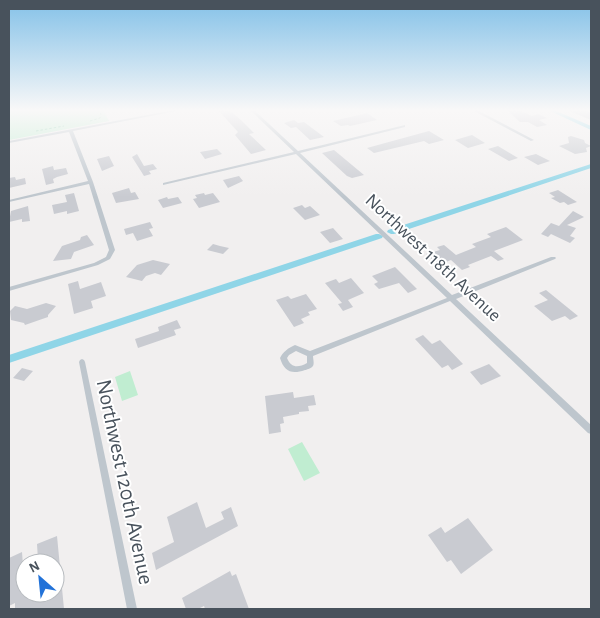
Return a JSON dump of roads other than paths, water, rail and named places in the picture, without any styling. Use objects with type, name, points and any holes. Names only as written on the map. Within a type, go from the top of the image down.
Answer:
[{"type":"street","points":[[9,142],[27,139]]},
{"type":"street","points":[[9,289],[96,264],[108,258],[112,250],[91,182],[74,139]]},
{"type":"street","name":"Northwest 118th Avenue","points":[[282,139],[591,430]]},
{"type":"street","points":[[165,184],[351,139]]},
{"type":"street","points":[[9,201],[91,182]]},
{"type":"street","points":[[310,354],[553,258]]},
{"type":"street","name":"Northwest 120th Avenue","points":[[82,362],[132,609]]},
{"type":"waterway","points":[[391,232],[591,166]]},
{"type":"waterway","points":[[9,359],[379,236]]}]
